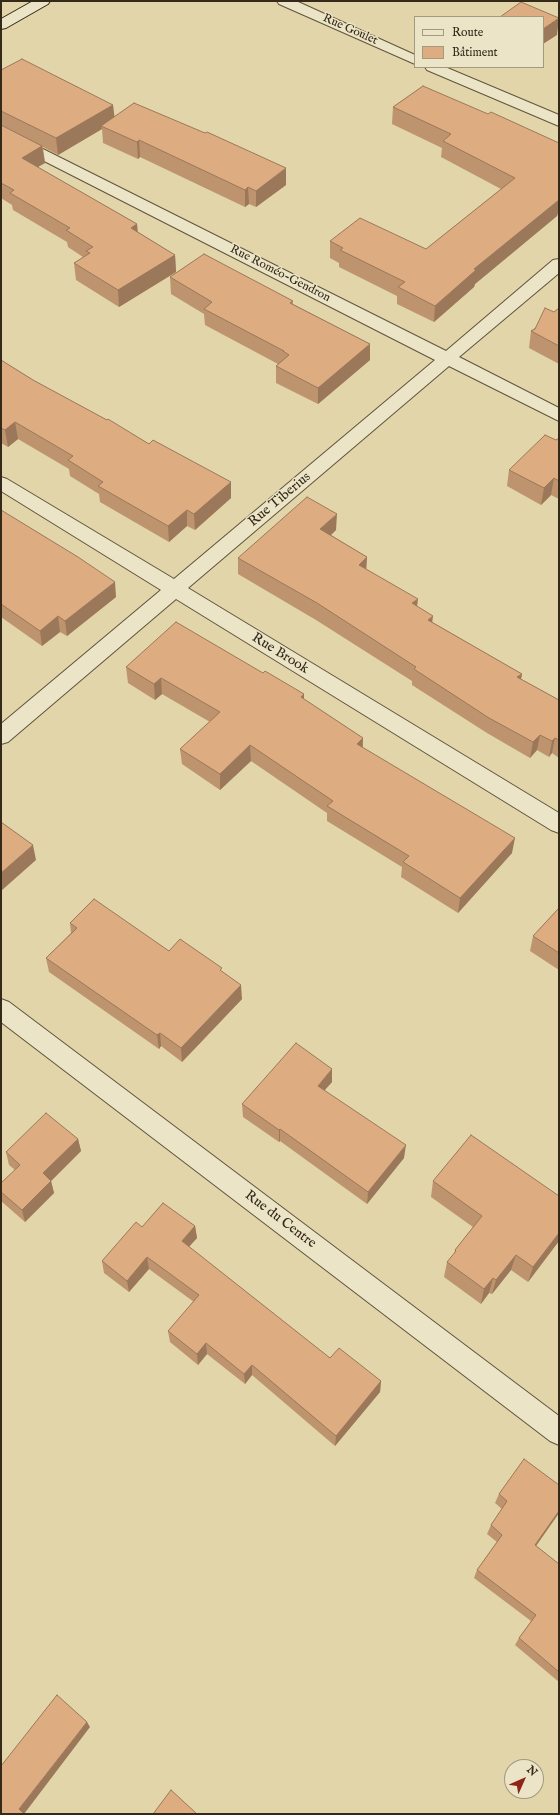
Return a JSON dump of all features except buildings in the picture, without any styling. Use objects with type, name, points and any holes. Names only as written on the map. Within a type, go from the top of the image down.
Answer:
[{"type":"street","points":[[1,25],[43,1]]},
{"type":"street","name":"Rue Goulet","points":[[284,1],[414,60]]},
{"type":"street","points":[[434,68],[559,121]]},
{"type":"street","name":"Rue Roméo-Gendron","points":[[1,133],[559,415]]},
{"type":"street","name":"Rue Tiberius","points":[[1,736],[559,264]]},
{"type":"street","name":"Rue Brook","points":[[1,483],[559,824]]},
{"type":"street","name":"Rue du Centre","points":[[1,1008],[559,1432]]}]
